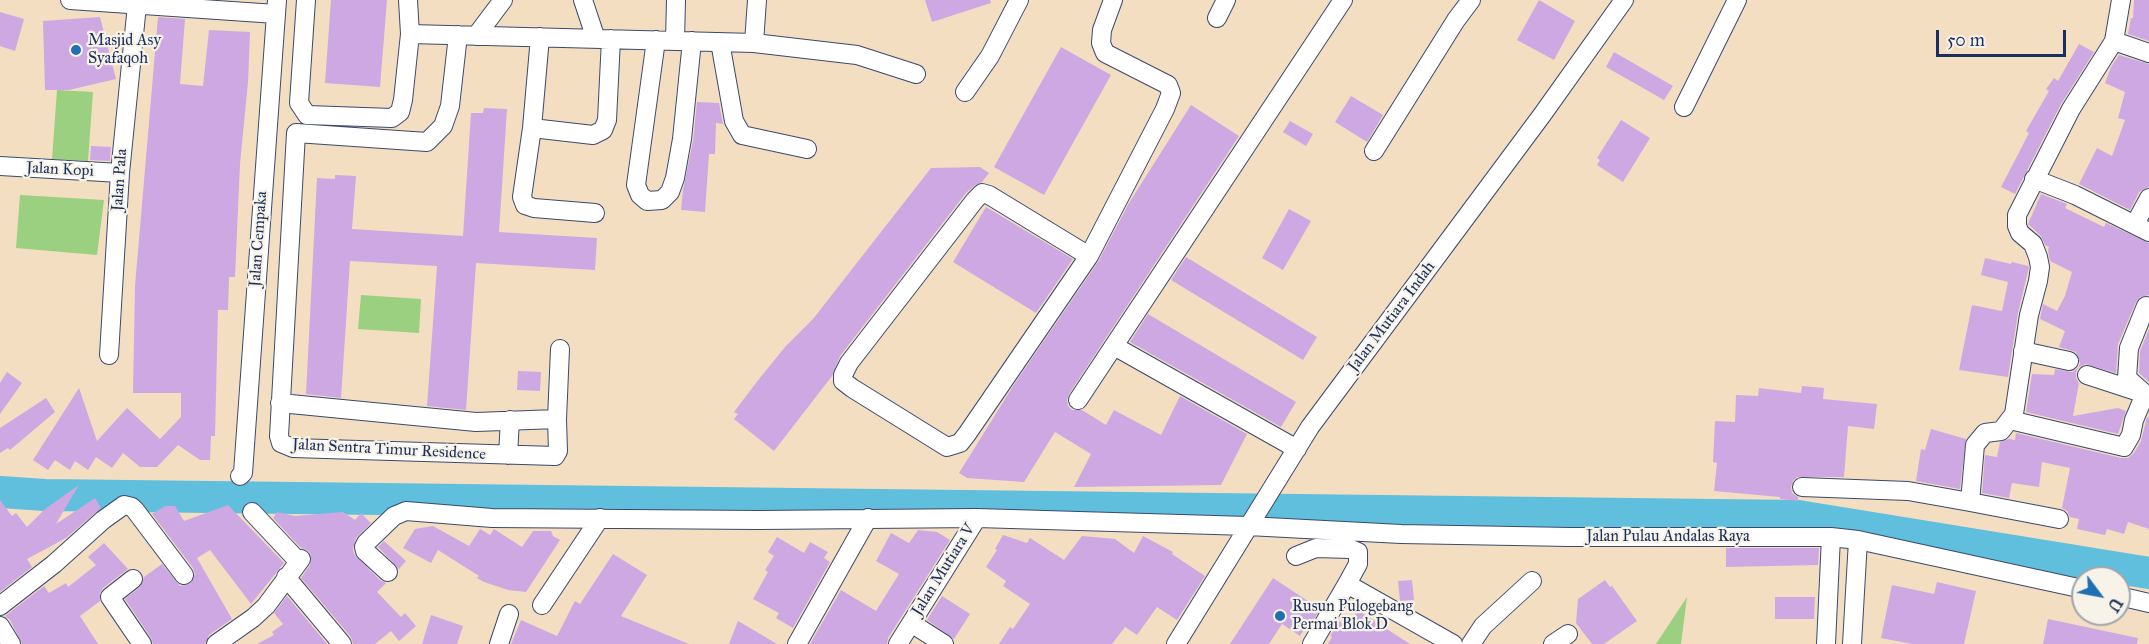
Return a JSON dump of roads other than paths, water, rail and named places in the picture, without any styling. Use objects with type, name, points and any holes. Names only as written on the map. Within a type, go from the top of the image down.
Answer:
[{"type":"street","points":[[70,0],[137,5],[276,7]]},
{"type":"street","points":[[306,0],[299,103],[307,115],[392,118],[400,112],[410,34],[408,0]]},
{"type":"street","points":[[476,36],[503,0]]},
{"type":"street","points":[[532,128],[593,135],[603,130],[607,120],[604,39],[583,0]]},
{"type":"street","points":[[656,40],[636,185],[640,195],[647,201],[662,200],[670,192],[682,139],[683,41],[676,0]]},
{"type":"street","points":[[754,43],[757,0]]},
{"type":"street","points":[[965,92],[990,56],[1019,0]]},
{"type":"street","points":[[1089,256],[989,195],[982,194],[849,363],[843,375],[843,381],[947,447],[960,443],[1089,256],[1165,109],[1171,93],[1168,85],[1106,52],[1101,43],[1102,30],[1113,0]]},
{"type":"street","points":[[1217,18],[1226,0]]},
{"type":"street","points":[[1078,400],[1343,0]]},
{"type":"street","points":[[1374,151],[1456,20],[1471,0]]},
{"type":"street","name":"Jalan Mutiara Indah","points":[[1176,644],[1250,522],[1326,405],[1542,115],[1624,0]]},
{"type":"street","points":[[1684,107],[1737,0]]},
{"type":"street","points":[[1970,502],[1975,467],[1975,446],[1985,433],[2001,431],[2014,414],[2023,351],[2040,267],[2033,244],[2020,233],[2017,226],[2017,215],[2071,109],[2114,40],[2121,0]]},
{"type":"street","name":"Jalan Pala","points":[[109,355],[120,173],[137,5]]},
{"type":"street","name":"Jalan Cempaka","points":[[240,476],[243,473],[276,7]]},
{"type":"street","points":[[410,34],[754,43],[857,55],[916,74]]},
{"type":"street","name":"Jalan Sentra Timur Residence","points":[[458,35],[450,106],[443,126],[427,142],[296,133],[279,436],[281,443],[292,448],[555,456],[558,451],[557,419]]},
{"type":"street","points":[[540,37],[532,128],[522,197],[525,205],[534,208],[595,213]]},
{"type":"street","points":[[2114,40],[2149,53]]},
{"type":"street","points":[[720,42],[734,121],[742,135],[807,149]]},
{"type":"street","name":"Jalan Kopi","points":[[0,166],[120,173]]},
{"type":"street","points":[[2034,179],[2075,195],[2142,228],[2149,198]]},
{"type":"street","points":[[2146,306],[2129,348],[2127,378],[2147,395]]},
{"type":"street","points":[[1114,346],[1297,449]]},
{"type":"street","points":[[280,403],[476,422],[557,419],[560,349]]},
{"type":"street","points":[[2023,351],[2069,361]]},
{"type":"street","points":[[2087,375],[2147,395]]},
{"type":"street","points":[[2010,420],[2124,447],[2147,395]]},
{"type":"street","points":[[508,454],[510,420]]},
{"type":"street","points":[[474,455],[476,422]]},
{"type":"street","points":[[1802,487],[1908,492],[2059,519]]},
{"type":"street","points":[[0,606],[124,505],[135,510],[184,575]]},
{"type":"street","name":"Jalan Pulau Andalas Raya","points":[[388,572],[364,547],[394,516],[406,511],[492,518],[759,520],[977,518],[1250,522],[1424,534],[1831,537],[1858,540],[2071,586]]},
{"type":"street","points":[[216,644],[254,618],[266,606],[299,560],[252,512]]},
{"type":"street","points":[[542,605],[600,518]]},
{"type":"street","points":[[796,644],[868,518]]},
{"type":"street","name":"Jalan Mutiara V","points":[[898,644],[977,518]]},
{"type":"street","points":[[1826,644],[1831,537]]},
{"type":"street","points":[[1852,644],[1858,540]]},
{"type":"street","points":[[1296,556],[1316,548],[1351,549],[1358,552],[1358,564],[1312,644]]},
{"type":"street","points":[[286,577],[342,644]]},
{"type":"street","points":[[133,579],[110,597],[142,644]]},
{"type":"street","points":[[1471,644],[1483,626],[1532,581]]},
{"type":"street","points":[[1347,584],[1453,644]]},
{"type":"street","points":[[2131,599],[2149,603]]},
{"type":"street","points":[[499,644],[509,614]]},
{"type":"street","name":"Jalan Mutiara V","points":[[911,623],[944,644]]},
{"type":"street","points":[[0,626],[11,644]]},
{"type":"waterway","points":[[0,492],[45,495],[1798,516],[2149,573]]},
{"type":"place","name":"Masjid Asy Syafaqoh","points":[[76,50]]},
{"type":"place","name":"Rusun Pulogebang Permai Blok D","points":[[1280,616]]}]
